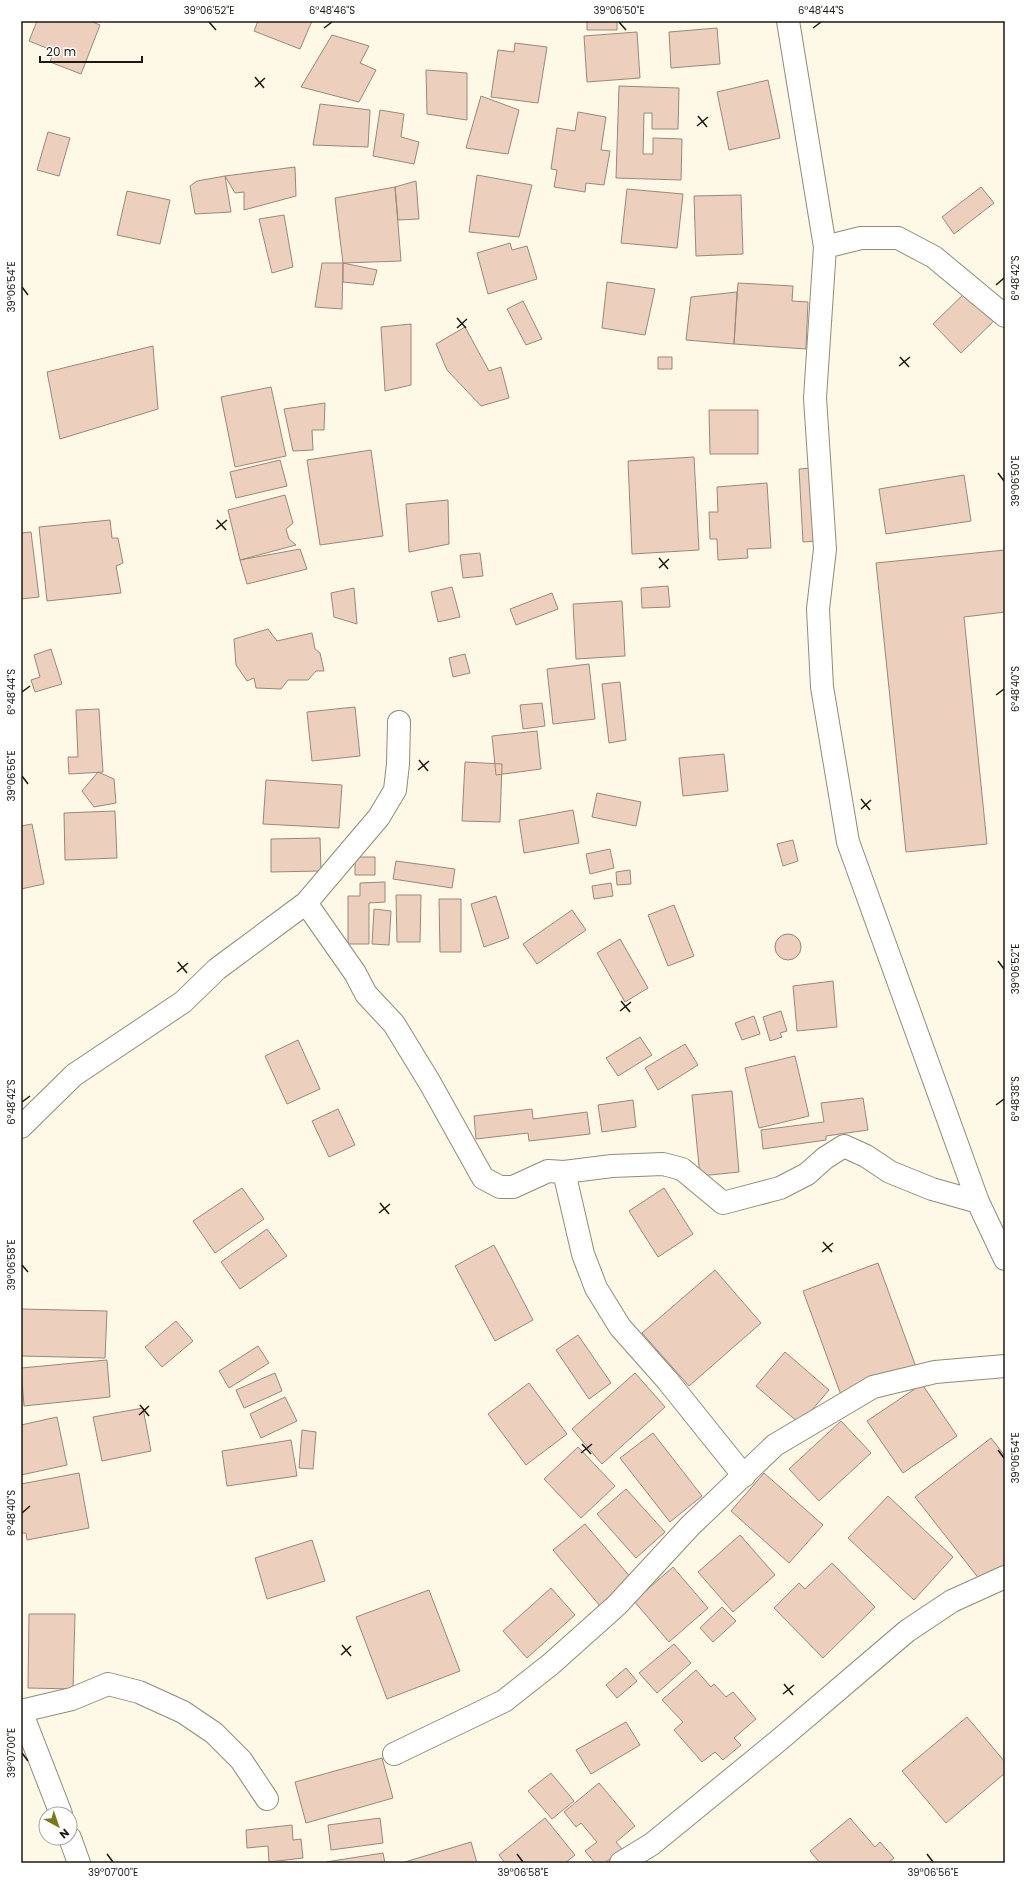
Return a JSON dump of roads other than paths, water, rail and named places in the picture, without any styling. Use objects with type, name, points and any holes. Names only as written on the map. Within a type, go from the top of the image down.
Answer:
[{"type":"street","points":[[788,21],[825,247],[815,398],[825,549],[818,609],[822,687],[848,842],[978,1202],[1005,1259]]},
{"type":"street","points":[[825,247],[861,238],[898,238],[934,257],[1005,316]]},
{"type":"street","points":[[21,1126],[74,1075],[183,1002],[217,969],[306,902],[379,818],[395,790],[398,764],[399,722]]},
{"type":"street","points":[[306,902],[355,974],[366,994],[394,1024],[430,1083],[483,1178],[500,1187],[513,1187],[548,1171],[564,1172],[612,1166],[663,1164],[682,1169],[709,1193],[723,1203],[780,1188],[807,1174],[825,1158],[844,1146],[866,1156],[890,1172],[932,1189],[978,1202]]},
{"type":"street","points":[[564,1172],[582,1254],[596,1288],[620,1327],[667,1380],[744,1476]]},
{"type":"street","points":[[394,1754],[504,1701],[552,1664],[617,1605],[690,1526],[775,1445],[873,1387],[935,1372],[1005,1366]]},
{"type":"street","points":[[621,1863],[658,1839],[790,1732],[907,1631],[952,1601],[1005,1577]]},
{"type":"street","points":[[58,1806],[21,1711],[72,1699],[108,1684],[139,1692],[182,1712],[214,1733],[241,1760],[267,1799]]},
{"type":"street","points":[[73,1846],[79,1863]]}]
